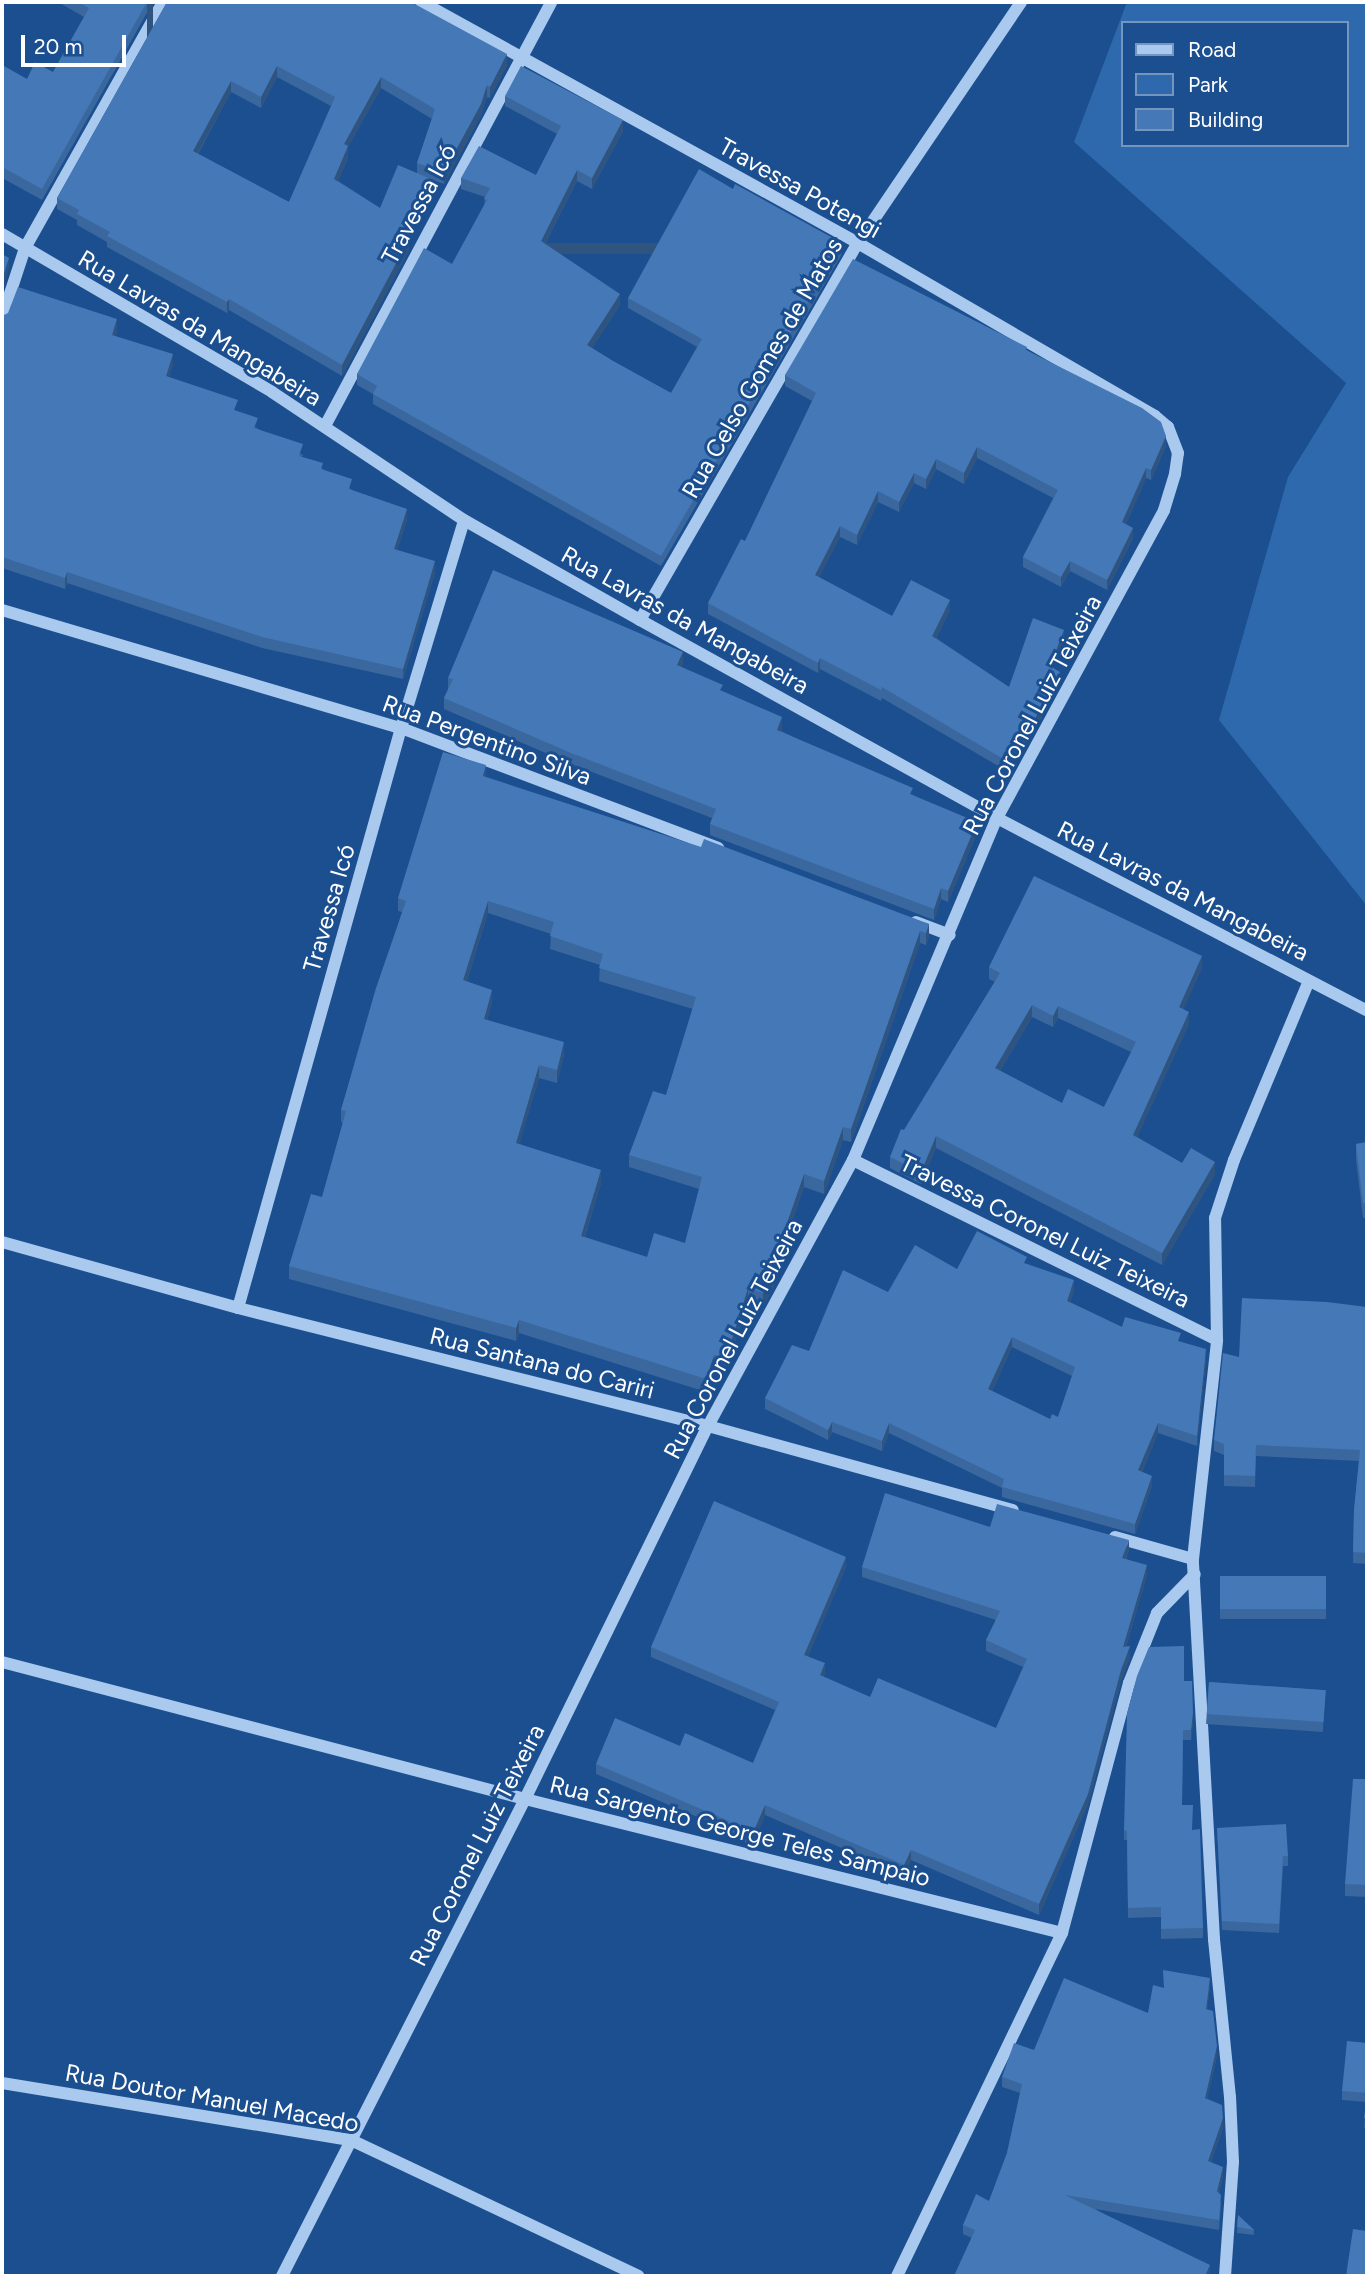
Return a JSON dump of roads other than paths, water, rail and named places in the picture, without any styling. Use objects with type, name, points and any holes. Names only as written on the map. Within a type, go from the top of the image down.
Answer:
[{"type":"street","points":[[2,317],[24,248],[163,2]]},
{"type":"street","name":"Travessa Potengi","points":[[421,2],[520,59],[858,243],[1155,416]]},
{"type":"street","name":"Travessa Icó","points":[[325,426],[551,2]]},
{"type":"street","name":"Rua Celso Gomes de Matos","points":[[640,620],[858,243],[1021,2]]},
{"type":"street","name":"Rua Lavras da Mangabeira","points":[[2,234],[272,392],[464,520],[997,818],[1367,1011]]},
{"type":"street","name":"Rua Coronel Luiz Teixeira","points":[[282,2276],[525,1799],[708,1426],[853,1160],[997,818],[1164,510],[1178,453],[1168,427],[1155,416]]},
{"type":"street","name":"Travessa Icó","points":[[237,1308],[401,728],[464,520]]},
{"type":"street","name":"Rua Pergentino Silva","points":[[2,610],[401,728],[728,851]]},
{"type":"street","points":[[898,915],[950,935]]},
{"type":"street","points":[[1225,2276],[1232,2175],[1230,2098],[1214,1939],[1194,1559],[1217,1340],[1215,1218],[1234,1160],[1309,981]]},
{"type":"street","name":"Travessa Coronel Luiz Teixeira","points":[[853,1160],[1217,1340]]},
{"type":"street","name":"Rua Santana do Cariri","points":[[2,1242],[237,1308],[708,1426],[1032,1515]]},
{"type":"street","points":[[1099,1533],[1194,1559]]},
{"type":"street","points":[[897,2276],[1062,1933],[1129,1684],[1157,1614],[1195,1574]]},
{"type":"street","name":"Rua Sargento George Teles Sampaio","points":[[2,1662],[525,1799],[1062,1933]]},
{"type":"street","name":"Rua Doutor Manuel Macedo","points":[[2,2083],[351,2140],[639,2276]]}]
